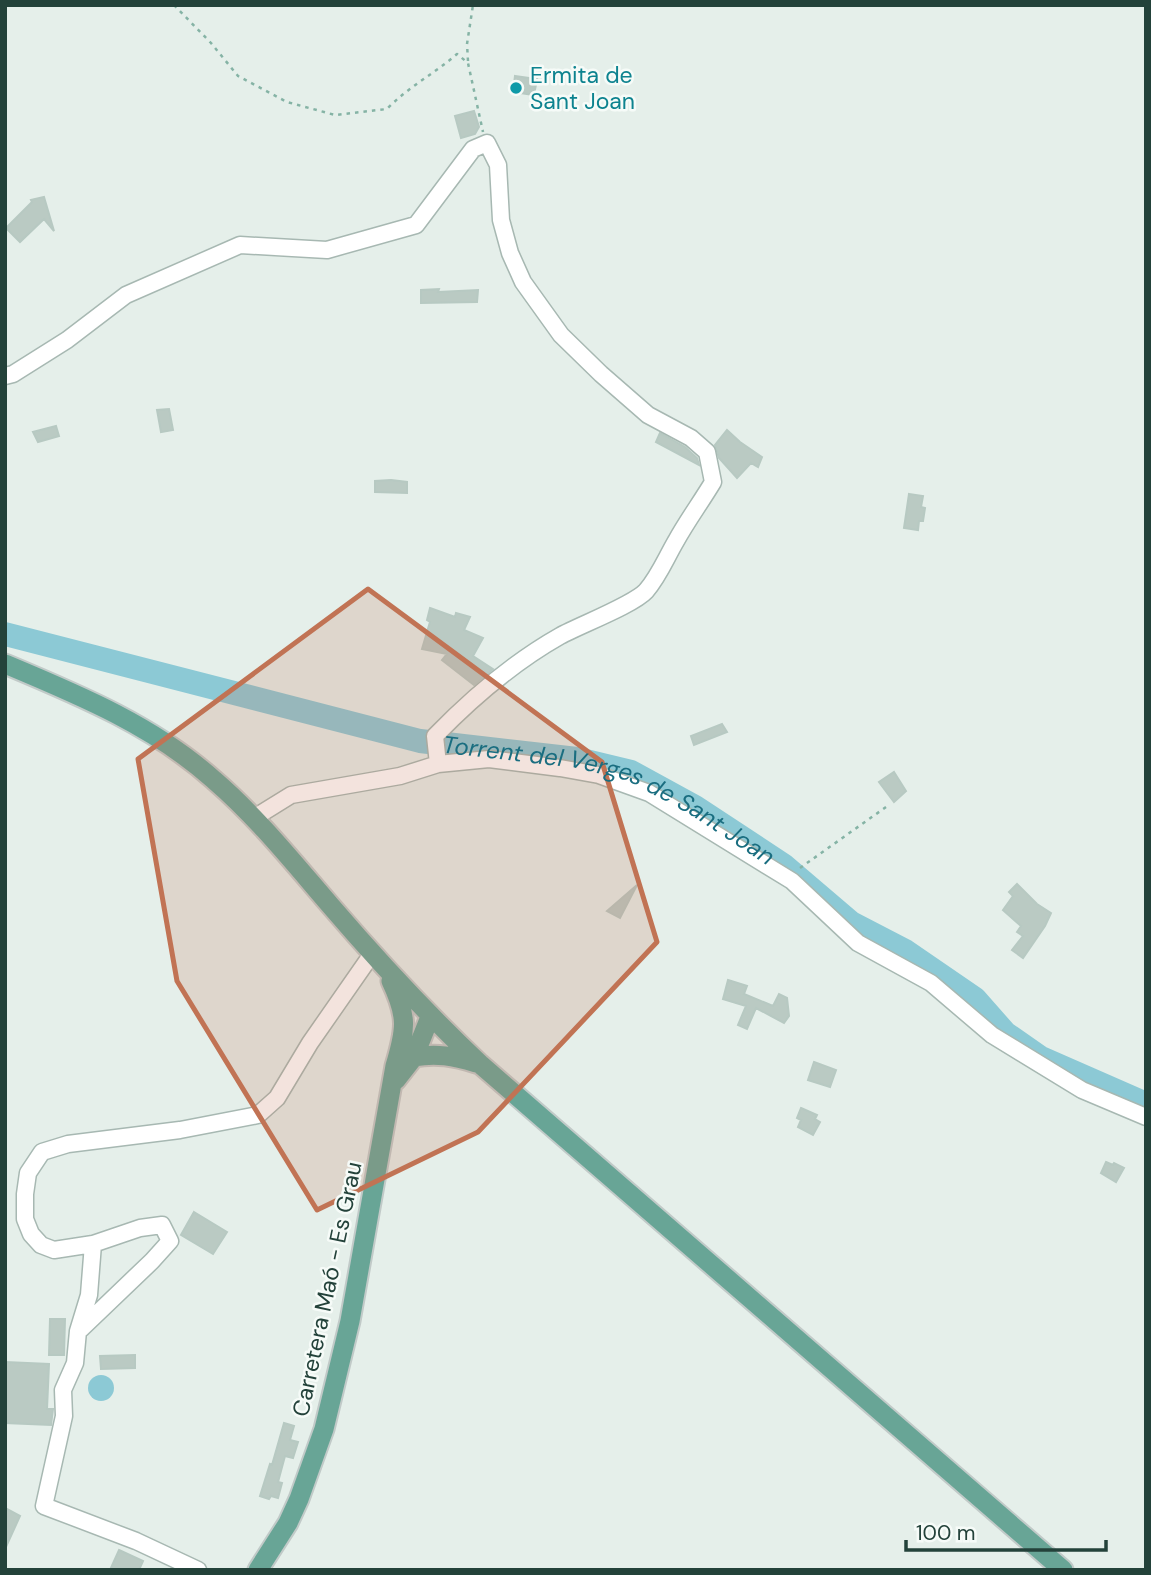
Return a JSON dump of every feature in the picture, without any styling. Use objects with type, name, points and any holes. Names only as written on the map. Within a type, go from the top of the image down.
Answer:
[{"type":"main road","points":[[5,664],[90,701],[149,732],[214,779],[254,818],[430,1017],[480,1064],[1063,1570]]},
{"type":"main road","points":[[379,961],[401,1001],[408,1049]]},
{"type":"main road","points":[[408,1049],[430,1017]]},
{"type":"main road","points":[[408,1049],[450,1055],[480,1064]]},
{"type":"main road","name":"Carretera Maó - Es Grau","points":[[258,1570],[293,1511],[324,1430],[350,1321],[392,1087],[408,1049]]},
{"type":"street","points":[[5,376],[13,374],[67,340],[126,295],[240,246],[327,250],[416,225],[473,149],[487,143],[498,165],[501,220],[510,253],[523,282],[561,335],[601,373],[648,415],[691,438],[707,452],[713,482],[663,568],[644,594],[559,637],[527,658],[463,707],[436,749],[400,776],[291,795],[254,818]]},
{"type":"street","points":[[436,749],[599,775],[649,793],[792,881],[858,943],[931,983],[992,1035],[1082,1090],[1146,1117]]},
{"type":"street","points":[[78,1331],[170,1241],[162,1225],[140,1228],[93,1244],[54,1250],[41,1245],[30,1234],[24,1219],[24,1194],[28,1173],[42,1153],[68,1144],[180,1130],[258,1115],[277,1098],[310,1043],[379,961]]},
{"type":"street","points":[[93,1244],[89,1295],[78,1331],[75,1363],[63,1390],[64,1416],[44,1507],[136,1541],[198,1570]]},
{"type":"path","points":[[174,5],[238,76],[287,102],[335,115],[387,109],[403,92],[457,54],[468,63]]},
{"type":"path","points":[[473,5],[467,44],[468,63],[487,143]]},
{"type":"path","points":[[802,867],[886,807]]},
{"type":"highlighted area","points":[[368,589],[602,762],[657,942],[478,1132],[317,1210],[177,981],[138,759]]},
{"type":"water","points":[[101,1375],[110,1379],[114,1388],[110,1397],[101,1401],[92,1397],[88,1388],[92,1379]]},
{"type":"building","points":[[515,76],[537,79],[534,95],[513,92]]},
{"type":"building","points":[[474,111],[479,127],[475,134],[461,138],[455,116]]},
{"type":"building","points":[[44,197],[54,231],[44,219],[20,242],[6,228],[31,200]]},
{"type":"building","points":[[439,289],[438,292],[478,290],[477,302],[421,303],[421,290]]},
{"type":"building","points":[[169,409],[173,430],[161,432],[157,410]]},
{"type":"building","points":[[56,426],[59,436],[38,442],[33,432]]},
{"type":"building","points":[[727,430],[762,457],[758,467],[751,463],[737,478],[719,458],[715,445]]},
{"type":"building","points":[[660,433],[685,447],[697,458],[699,465],[656,442]]},
{"type":"building","points":[[375,481],[407,482],[407,493],[375,492]]},
{"type":"building","points":[[909,494],[923,496],[921,507],[925,508],[918,530],[904,528]]},
{"type":"building","points":[[430,608],[455,617],[456,613],[470,617],[464,630],[483,638],[473,656],[493,669],[474,685],[442,660],[447,654],[422,649],[430,622],[427,620]]},
{"type":"building","points":[[722,724],[727,732],[694,745],[691,736]]},
{"type":"building","points":[[894,772],[906,791],[894,802],[879,782]]},
{"type":"building","points":[[1017,884],[1037,904],[1051,913],[1023,958],[1012,950],[1023,936],[1017,932],[1021,926],[1003,910],[1013,896],[1009,892]]},
{"type":"building","points":[[637,885],[620,918],[607,911]]},
{"type":"building","points":[[728,980],[747,986],[744,994],[773,1006],[779,994],[787,998],[789,1016],[784,1023],[756,1008],[747,1029],[738,1025],[746,1006],[723,999]]},
{"type":"building","points":[[814,1062],[836,1070],[830,1087],[808,1080]]},
{"type":"building","points":[[801,1108],[817,1115],[815,1119],[820,1122],[813,1135],[798,1127],[801,1120],[797,1118]]},
{"type":"building","points":[[1106,1162],[1124,1168],[1116,1182],[1101,1173]]},
{"type":"building","points":[[194,1212],[227,1232],[213,1254],[181,1235]]},
{"type":"building","points":[[50,1319],[65,1319],[64,1355],[49,1355]]},
{"type":"building","points":[[135,1355],[135,1368],[101,1369],[100,1356]]},
{"type":"building","points":[[5,1362],[49,1364],[47,1409],[53,1409],[51,1425],[5,1423]]},
{"type":"building","points":[[284,1423],[294,1426],[290,1440],[298,1442],[293,1458],[285,1456],[278,1482],[282,1483],[278,1498],[271,1496],[269,1499],[260,1496]]},
{"type":"building","points":[[5,1508],[20,1516],[5,1549]]},
{"type":"building","points":[[119,1550],[143,1561],[139,1570],[110,1570]]},
{"type":"waterway","name":"Torrent del Verges de Sant Joan","points":[[5,634],[420,741],[577,759],[631,772],[695,807],[783,865],[851,923],[905,951],[975,999],[1005,1033],[1041,1058],[1146,1104]]},
{"type":"place","name":"Ermita de Sant Joan","points":[[516,88]]}]
